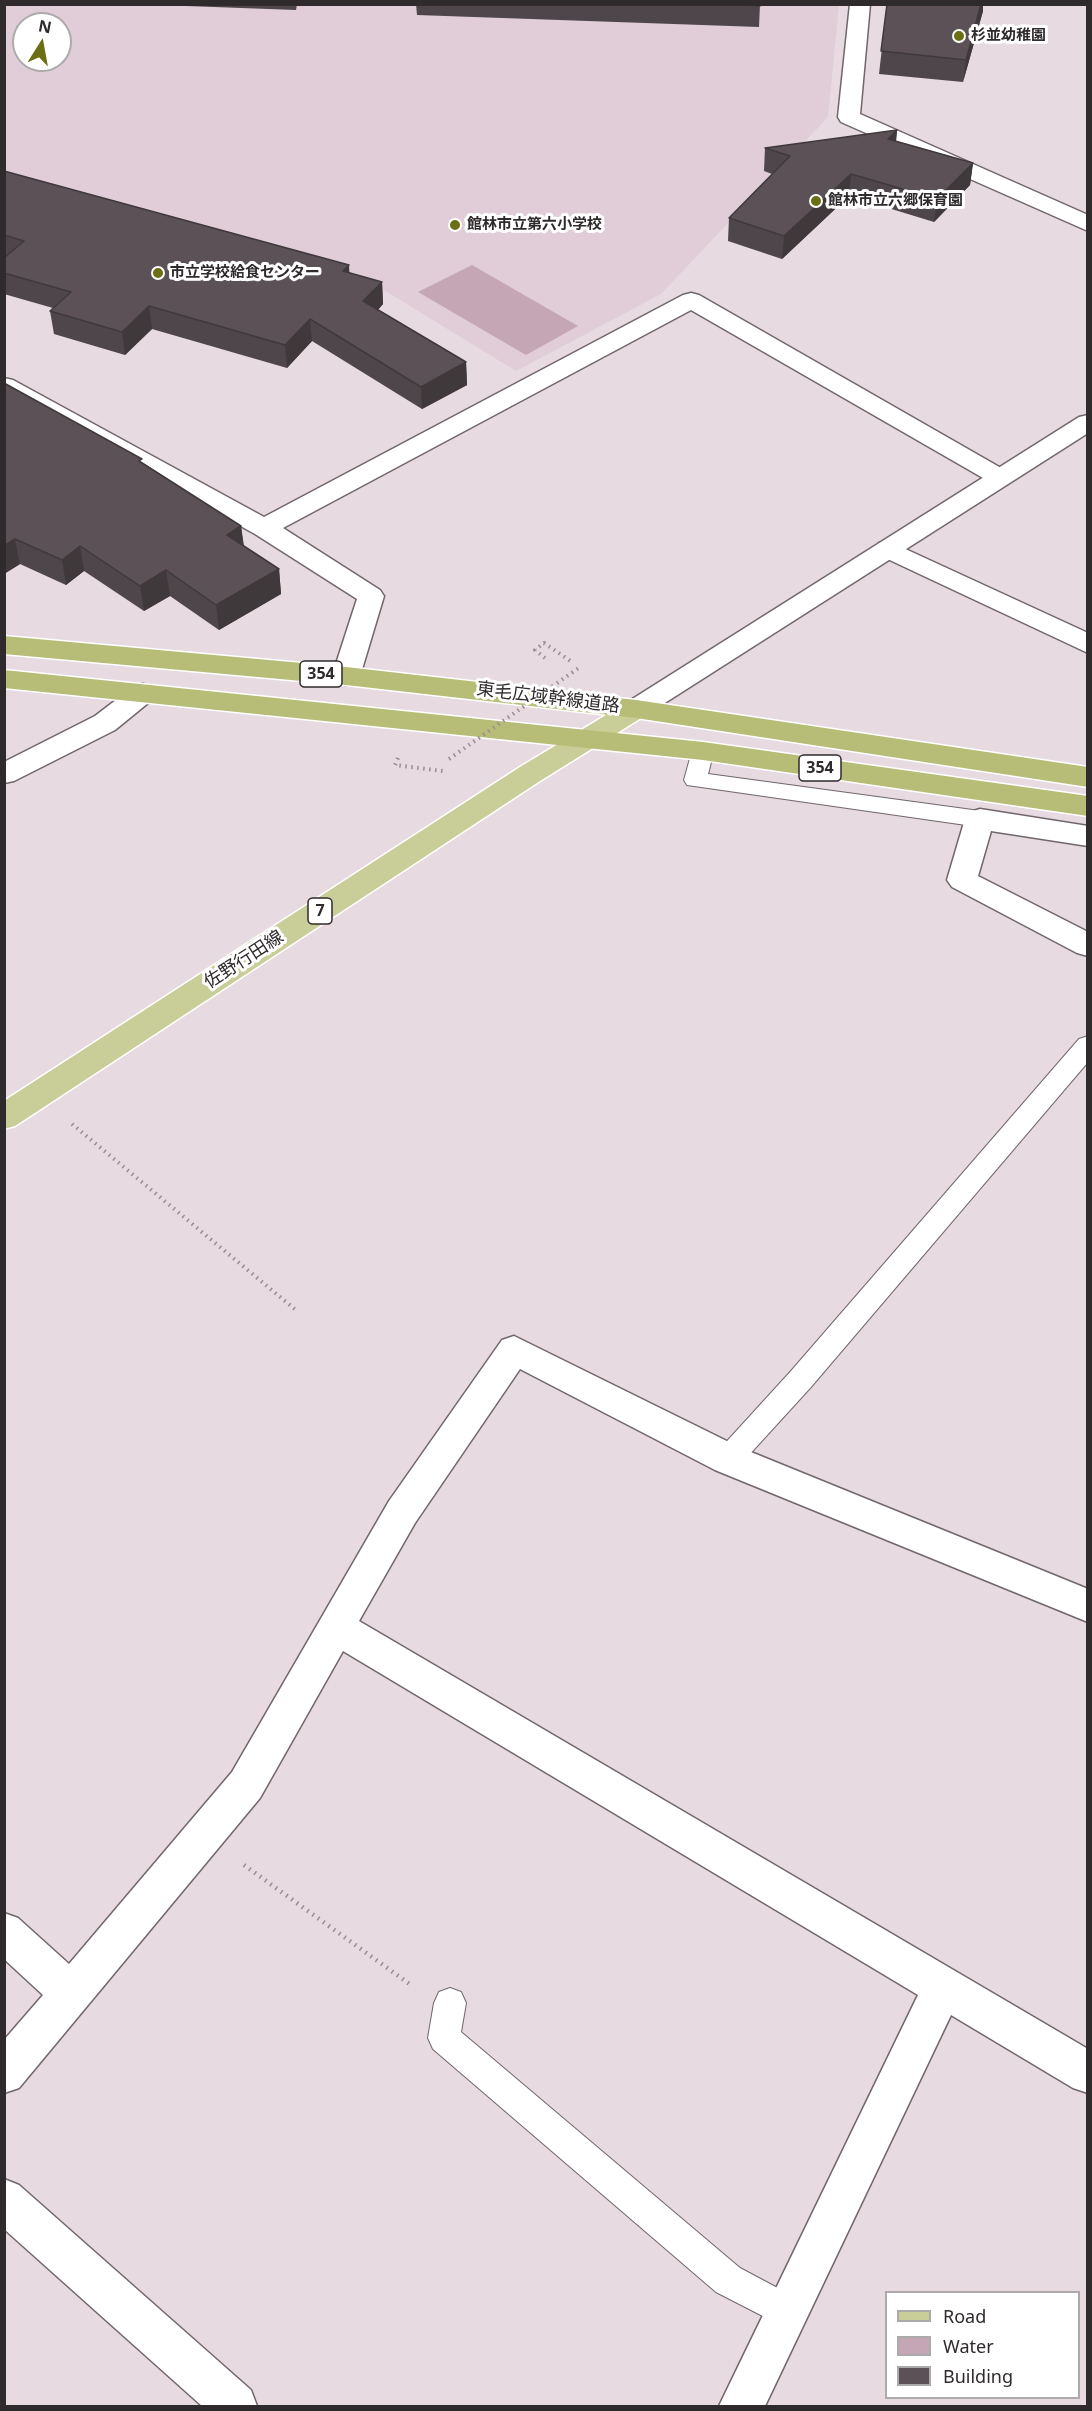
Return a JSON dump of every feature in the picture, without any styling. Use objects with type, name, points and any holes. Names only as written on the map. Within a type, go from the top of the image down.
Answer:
[{"type":"highway","name":"東毛広域幹線道路","points":[[4,645],[346,676],[636,709],[1051,785],[1088,806]]},
{"type":"highway","name":"東毛広域幹線道路","points":[[4,679],[1051,785],[1088,777]]},
{"type":"main road","name":"佐野行田線","points":[[4,1117],[520,780],[636,709]]},
{"type":"street","points":[[860,4],[849,117],[1088,224]]},
{"type":"street","points":[[264,528],[691,300],[999,477]]},
{"type":"street","points":[[4,385],[264,528],[371,596],[346,676]]},
{"type":"street","points":[[636,709],[1088,422]]},
{"type":"street","points":[[888,549],[1088,644]]},
{"type":"street","points":[[4,774],[105,723],[143,693]]},
{"type":"street","points":[[1088,836],[980,819],[962,880],[1088,945]]},
{"type":"street","points":[[4,2073],[246,1785],[402,1512],[514,1350],[728,1459],[1088,1606]]},
{"type":"street","points":[[336,1627],[1088,2073]]},
{"type":"street","points":[[4,1932],[71,1993]]},
{"type":"street","points":[[742,2406],[943,1987]]},
{"type":"street","points":[[4,2200],[235,2406]]},
{"type":"lane","points":[[702,751],[695,780],[980,819]]},
{"type":"lane","points":[[728,1459],[801,1379],[1088,1045]]},
{"type":"lane","points":[[450,2003],[444,2037],[728,2280],[788,2312]]},
{"type":"path","points":[[449,759],[580,667],[544,643],[535,650],[553,663]]},
{"type":"path","points":[[560,678],[577,678]]},
{"type":"path","points":[[451,746],[462,759]]},
{"type":"path","points":[[69,1122],[297,1311]]},
{"type":"path","points":[[203,1835],[404,1982],[450,2003]]},
{"type":"shaded area","name":"館林市立第六小学校","points":[[4,5],[839,5],[828,117],[661,294],[516,371],[366,279],[5,172]]},
{"type":"water","points":[[472,265],[578,326],[526,355],[418,292]]},
{"type":"building","points":[[728,4],[760,4],[760,6]]},
{"type":"building","points":[[887,4],[981,4],[966,60],[881,51]]},
{"type":"building","points":[[897,130],[888,139],[973,163],[937,199],[851,174],[784,236],[729,218],[790,156],[765,148]]},
{"type":"building","name":"市立学校給食センター","points":[[4,171],[349,265],[343,271],[382,282],[363,301],[466,362],[421,387],[310,319],[285,345],[149,306],[122,332],[50,311],[71,292],[4,273],[4,258],[24,241],[4,235]]},
{"type":"building","points":[[4,383],[142,459],[139,461],[241,526],[227,535],[279,569],[216,605],[166,570],[140,586],[80,546],[62,560],[15,539],[4,546]]},
{"type":"place","name":"杉並幼稚園","points":[[959,36]]},
{"type":"place","name":"館林市立六郷保育園","points":[[816,201]]},
{"type":"place","name":"館林市立第六小学校","points":[[455,225]]},
{"type":"place","name":"市立学校給食センター","points":[[158,273]]}]
